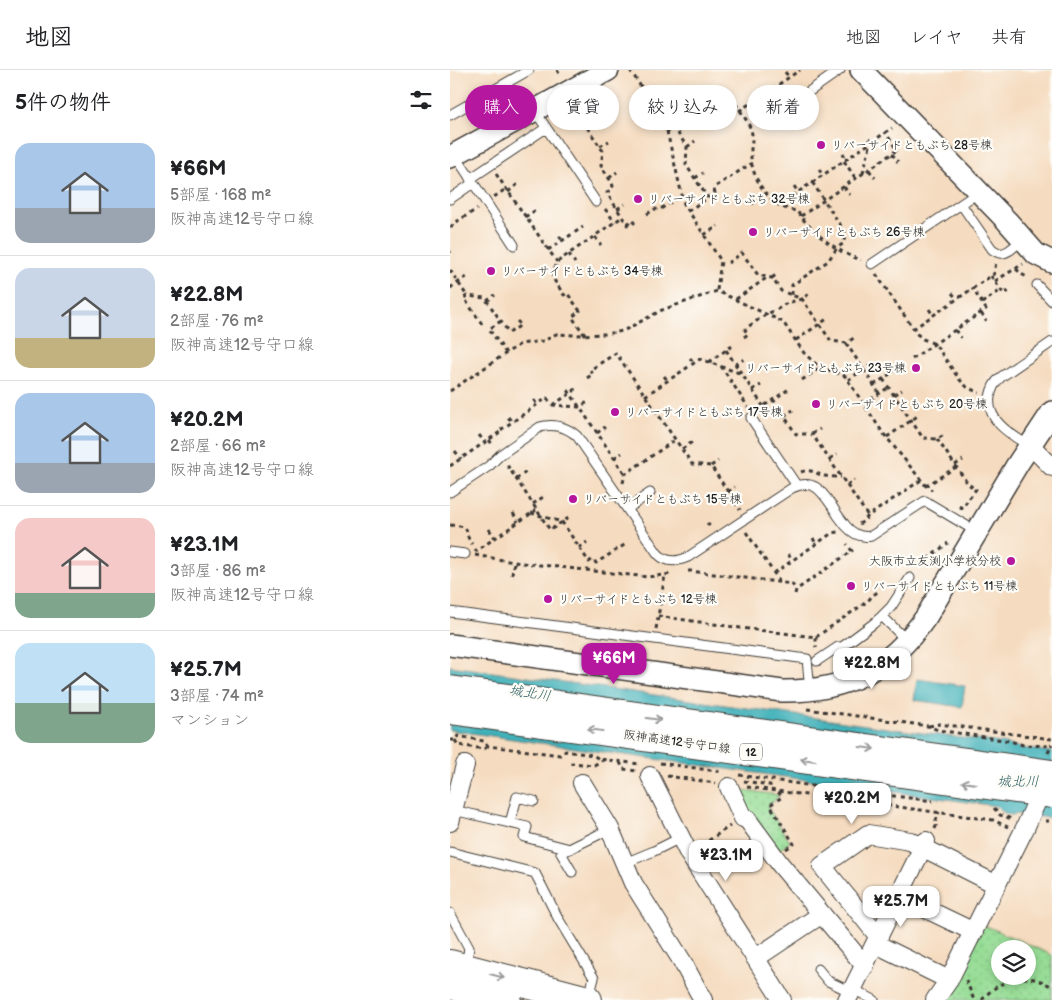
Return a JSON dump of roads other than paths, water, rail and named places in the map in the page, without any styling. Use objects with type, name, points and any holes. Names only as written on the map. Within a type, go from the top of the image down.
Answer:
[{"type":"main road","name":"阪神高速12号守口線","points":[[450,690],[1052,774]]},
{"type":"main road","name":"阪神高速12号守口線","points":[[455,727],[1052,794]]},
{"type":"main road","points":[[455,972],[588,1000]]},
{"type":"main road","points":[[455,972],[496,998]]},
{"type":"street","points":[[452,156],[540,119],[608,70]]},
{"type":"street","points":[[861,70],[1036,254],[1052,262]]},
{"type":"street","points":[[450,644],[782,691],[810,690],[833,686],[857,678],[886,661],[908,642],[926,618],[1029,446],[1049,424]]},
{"type":"street","points":[[1029,446],[1052,467]]},
{"type":"street","points":[[452,816],[465,766]]},
{"type":"street","points":[[935,1000],[957,978],[974,932],[1019,829],[1052,769]]},
{"type":"street","points":[[654,775],[680,838],[689,854],[782,1000]]},
{"type":"street","points":[[582,784],[610,829],[633,883],[682,961],[703,1000]]},
{"type":"street","points":[[729,785],[743,818],[747,819],[865,966]]},
{"type":"street","points":[[928,834],[910,841],[868,834],[822,866],[877,941],[957,978]]},
{"type":"street","points":[[928,834],[996,885]]},
{"type":"street","points":[[850,994],[900,896],[928,834]]},
{"type":"street","points":[[900,896],[974,932]]},
{"type":"street","points":[[756,958],[822,914]]},
{"type":"lane","points":[[450,115],[530,70]]},
{"type":"lane","points":[[818,85],[840,70]]},
{"type":"lane","points":[[450,198],[490,166],[540,119],[596,202]]},
{"type":"lane","points":[[452,156],[514,244]]},
{"type":"lane","points":[[870,263],[979,192]]},
{"type":"lane","points":[[961,204],[992,249],[997,252],[1005,253],[1023,239]]},
{"type":"lane","points":[[1037,285],[1052,301]]},
{"type":"lane","points":[[1029,446],[1005,430],[995,419],[991,411],[990,396],[996,381],[1052,342]]},
{"type":"lane","points":[[751,418],[797,486]]},
{"type":"lane","points":[[450,492],[489,466],[500,455],[540,427],[547,425],[566,428],[577,436],[658,554],[662,558],[673,561],[683,560],[688,557],[737,519],[797,486],[810,484],[820,489],[850,531],[860,536],[871,536],[925,501],[978,532]]},
{"type":"lane","points":[[628,509],[650,493]]},
{"type":"lane","points":[[450,552],[466,554]]},
{"type":"lane","points":[[817,661],[838,647],[842,647],[882,616],[891,607],[910,578]]},
{"type":"lane","points":[[450,612],[807,659],[810,690]]},
{"type":"lane","points":[[882,616],[908,642]]},
{"type":"lane","points":[[510,824],[517,798],[534,801]]},
{"type":"lane","points":[[452,816],[527,827],[524,837],[570,849]]},
{"type":"lane","points":[[572,872],[561,853],[610,829]]},
{"type":"lane","points":[[625,863],[680,838]]},
{"type":"lane","points":[[450,852],[535,873],[559,920],[594,978],[588,1000]]},
{"type":"lane","points":[[450,913],[469,948],[455,972]]},
{"type":"lane","points":[[818,969],[828,981],[850,994],[874,1000]]},
{"type":"water","name":"城北川","points":[[450,666],[1002,743],[1052,752],[1052,818],[1008,814],[997,806],[450,730]]},
{"type":"water","points":[[917,679],[965,686],[962,707],[914,700]]},
{"type":"place","name":"リバーサイドともぶち 28号棟","points":[[821,145]]},
{"type":"place","name":"リバーサイドともぶち 32号棟","points":[[638,199]]},
{"type":"place","name":"リバーサイドともぶち 26号棟","points":[[753,232]]},
{"type":"place","name":"リバーサイドともぶち 34号棟","points":[[491,271]]},
{"type":"place","name":"リバーサイドともぶち 23号棟","points":[[916,368]]},
{"type":"place","name":"リバーサイドともぶち 20号棟","points":[[816,404]]},
{"type":"place","name":"リバーサイドともぶち 17号棟","points":[[615,412]]},
{"type":"place","name":"リバーサイドともぶち 15号棟","points":[[573,499]]},
{"type":"place","name":"大阪市立友渕小学校分校","points":[[1011,561]]},
{"type":"place","name":"リバーサイドともぶち 11号棟","points":[[851,586]]},
{"type":"place","name":"リバーサイドともぶち 12号棟","points":[[548,599]]}]
